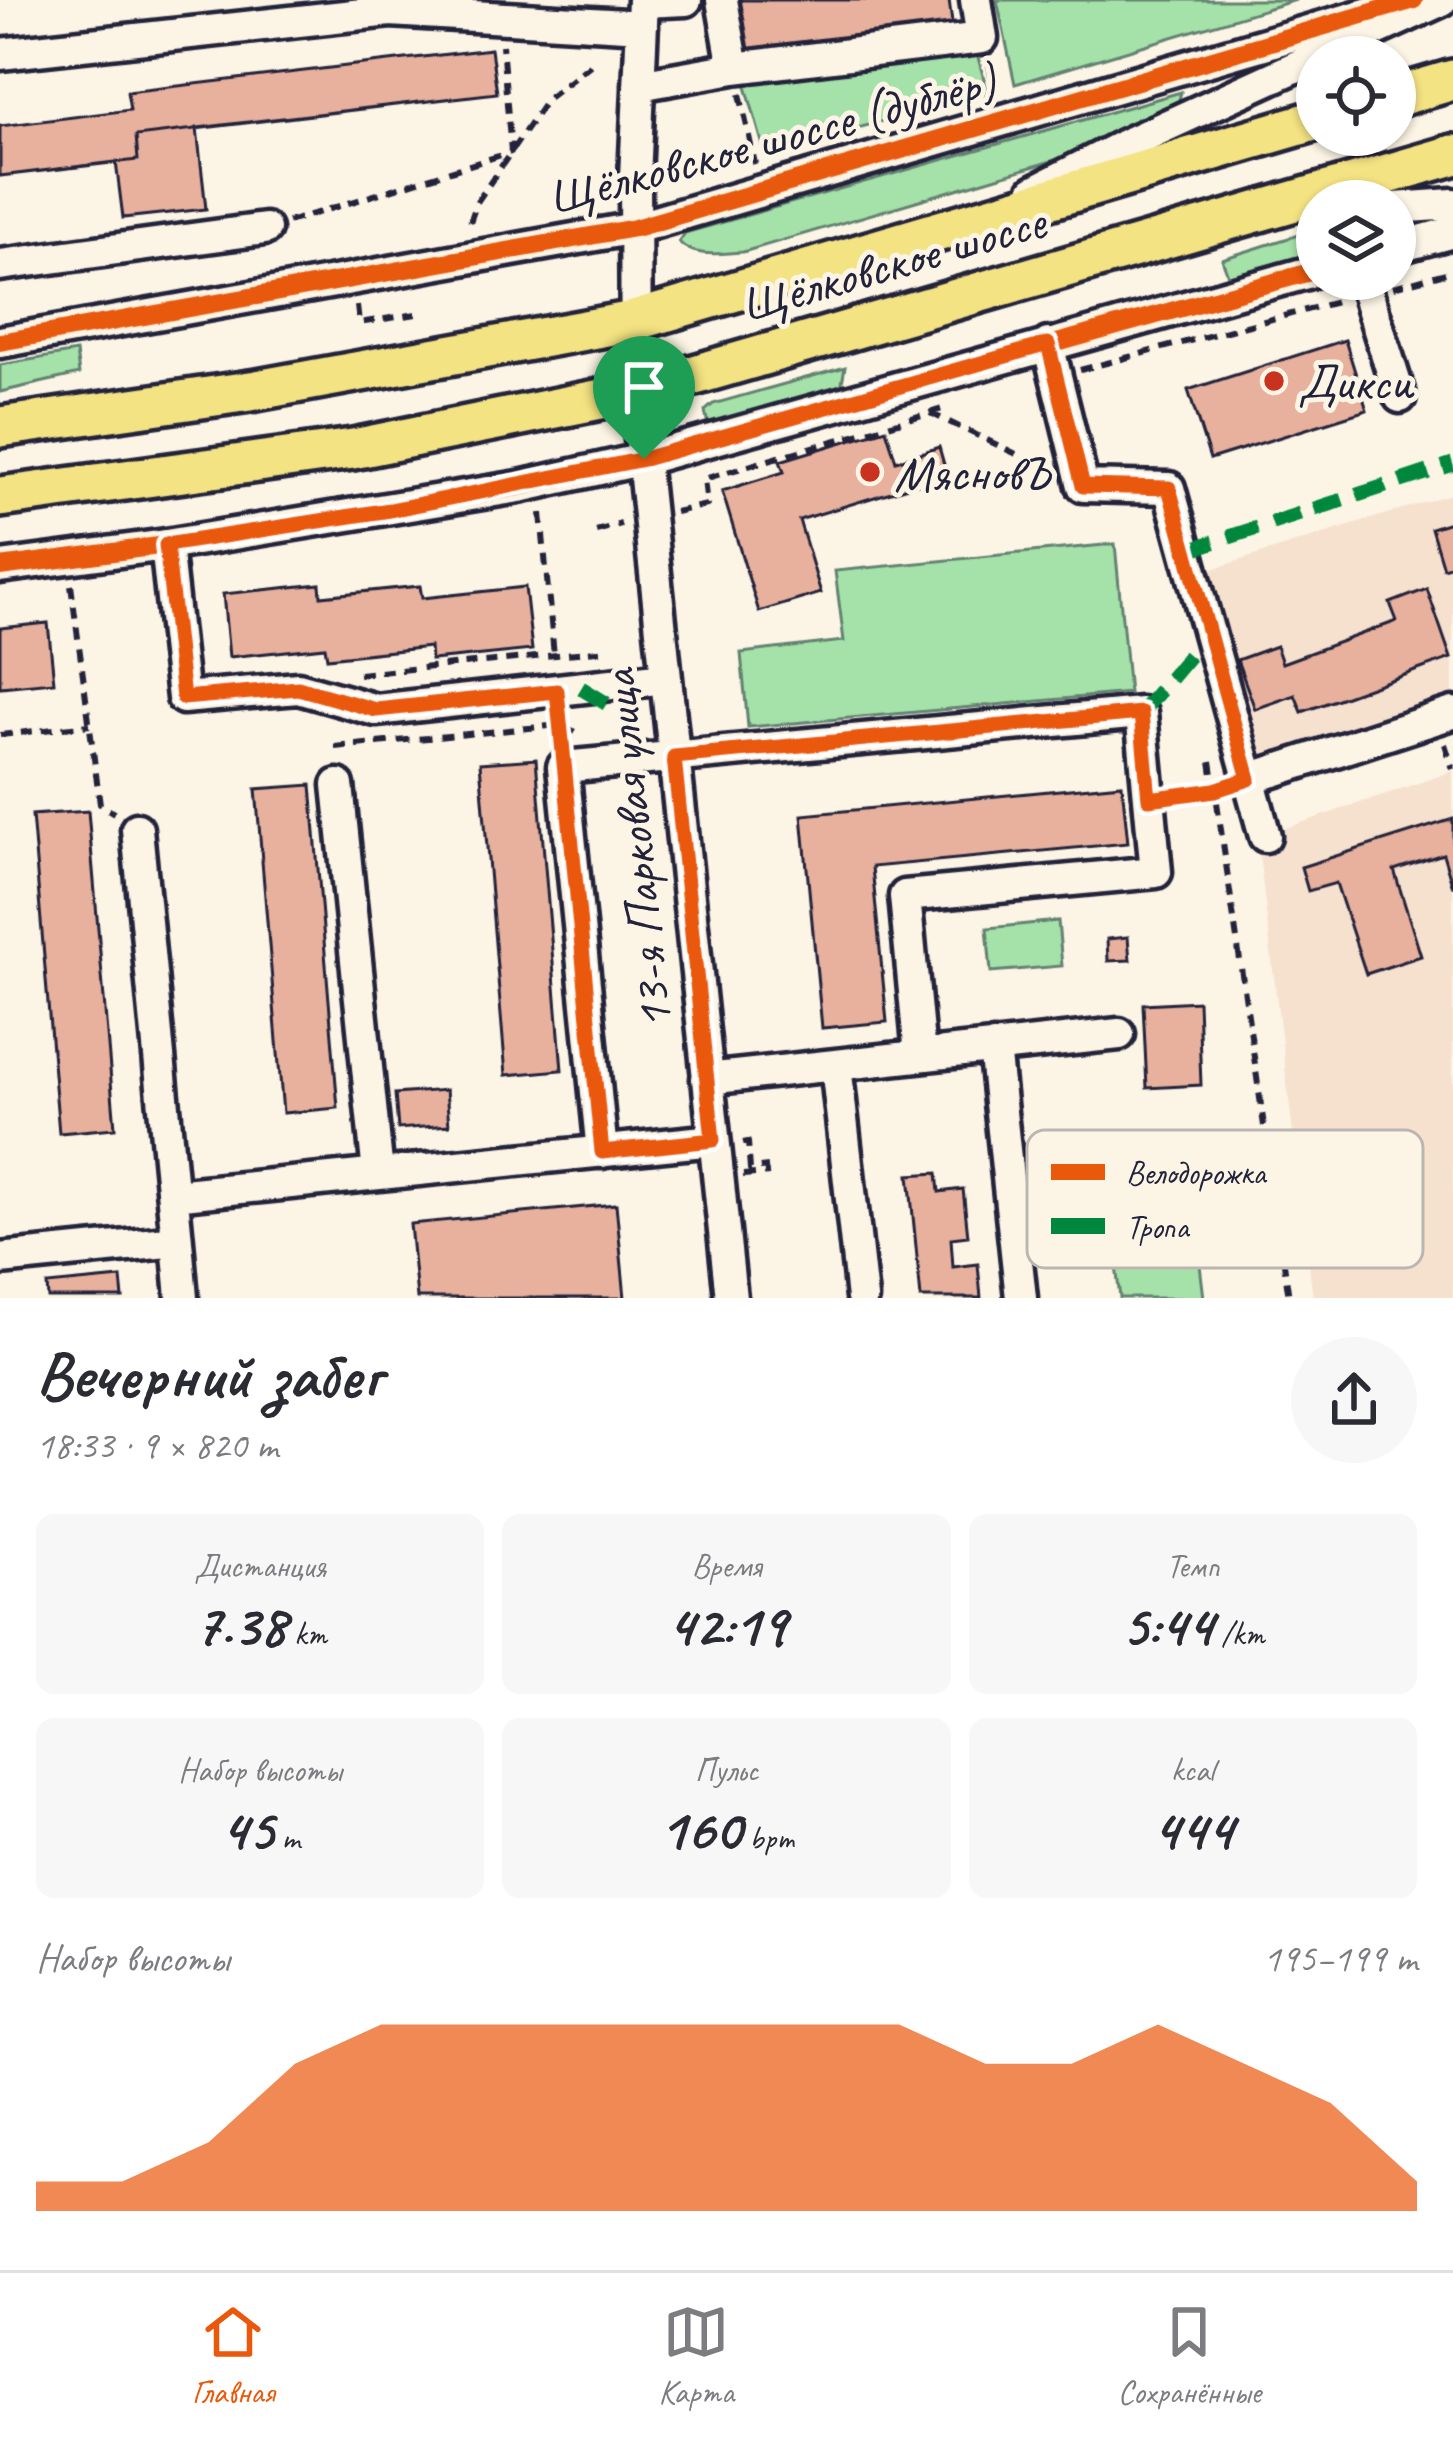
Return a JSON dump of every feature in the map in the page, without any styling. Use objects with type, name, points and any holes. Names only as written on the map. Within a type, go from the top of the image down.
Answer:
[{"type":"main road","points":[[1416,91],[1453,80]]},
{"type":"main road","name":"Щёлковское шоссе","points":[[0,428],[257,390],[634,321],[1296,126]]},
{"type":"main road","name":"Щёлковское шоссе","points":[[0,497],[353,449],[636,392],[1453,155]]},
{"type":"street","points":[[0,54],[390,11],[500,18],[643,9],[686,0]]},
{"type":"street","points":[[722,0],[734,68]]},
{"type":"street","points":[[640,85],[734,68],[982,38],[976,0]]},
{"type":"street","name":"Щёлковское шоссе (дублёр)","points":[[0,342],[634,228],[1414,0]]},
{"type":"street","points":[[971,222],[1122,146],[1442,0]]},
{"type":"street","name":"13-я Парковая улица","points":[[643,9],[634,228],[636,392],[730,1298]]},
{"type":"street","points":[[1416,207],[1453,204]]},
{"type":"street","points":[[1225,221],[1296,216]]},
{"type":"street","points":[[0,265],[265,230]]},
{"type":"street","points":[[1416,242],[1453,232]]},
{"type":"street","points":[[0,567],[390,510],[644,459],[1296,276]]},
{"type":"street","points":[[1370,300],[1400,398]]},
{"type":"street","points":[[1048,344],[1083,486],[1169,488],[1265,836]]},
{"type":"street","points":[[166,545],[183,698],[336,686],[376,710],[666,678]]},
{"type":"street","points":[[602,1152],[563,767],[1141,713],[1156,872],[905,896],[920,1055]]},
{"type":"street","points":[[1249,779],[1453,713]]},
{"type":"street","points":[[338,785],[378,1174]]},
{"type":"street","points":[[137,829],[182,1298]]},
{"type":"street","points":[[707,1079],[1119,1034]]},
{"type":"street","points":[[994,1047],[1022,1298]]},
{"type":"street","points":[[836,1065],[862,1298]]},
{"type":"street","points":[[172,1195],[713,1140]]},
{"type":"street","points":[[0,1258],[177,1241]]},
{"type":"path","points":[[500,18],[511,152]]},
{"type":"path","points":[[982,38],[997,101]]},
{"type":"path","points":[[470,221],[477,202],[548,99],[594,62]]},
{"type":"path","points":[[734,68],[754,149]]},
{"type":"path","points":[[265,230],[511,152]]},
{"type":"path","points":[[1416,277],[1453,271]]},
{"type":"path","points":[[1056,377],[1318,300]]},
{"type":"path","points":[[370,322],[422,313]]},
{"type":"path","points":[[707,505],[704,479],[951,406]]},
{"type":"path","points":[[930,412],[1083,486]]},
{"type":"path","points":[[541,513],[563,767]]},
{"type":"path","points":[[71,586],[100,804]]},
{"type":"path","points":[[338,785],[336,686],[608,650]]},
{"type":"path","points":[[0,735],[90,725]]},
{"type":"path","points":[[334,747],[560,725],[598,741]]},
{"type":"path","points":[[1208,743],[1265,1130]]},
{"type":"path","points":[[1445,743],[1453,769]]},
{"type":"path","points":[[1149,799],[1215,790],[1249,779]]},
{"type":"path","points":[[734,1176],[769,1173]]},
{"type":"path","points":[[1285,1268],[1289,1298]]},
{"type":"shaded area","points":[[1453,493],[1453,695],[1257,756],[1200,573]]},
{"type":"shaded area","points":[[1453,771],[1453,1298],[1313,1298],[1309,1268],[1423,1268],[1423,1130],[1293,1130],[1257,838]]},
{"type":"green space","points":[[997,0],[1296,0],[1015,84]]},
{"type":"green space","points":[[977,54],[988,93],[765,153],[745,83]]},
{"type":"green space","points":[[1181,92],[1178,103],[1079,153],[743,252],[700,253],[679,242],[685,233]]},
{"type":"green space","points":[[1296,236],[1296,261],[1230,281],[1222,259]]},
{"type":"green space","points":[[76,352],[79,374],[0,392],[0,365]]},
{"type":"green space","points":[[845,367],[841,388],[719,427],[707,420],[705,411],[713,404]]},
{"type":"green space","points":[[1115,544],[1129,693],[748,727],[741,653],[844,641],[835,571]]},
{"type":"green space","points":[[1058,921],[1062,966],[991,972],[987,928]]},
{"type":"green space","points":[[1116,1268],[1200,1268],[1204,1298],[1120,1298]]},
{"type":"building","points":[[737,0],[949,0],[953,31],[743,54]]},
{"type":"building","points":[[491,49],[497,93],[136,136],[138,160],[0,176],[0,126],[130,110],[127,92]]},
{"type":"building","points":[[491,49],[497,93],[197,128],[206,209],[123,218],[116,162],[0,176],[0,126],[130,110],[127,92]]},
{"type":"building","points":[[1345,340],[1367,410],[1210,459],[1188,390]]},
{"type":"building","points":[[886,429],[896,461],[939,447],[947,475],[799,520],[821,593],[759,612],[722,491],[784,472],[780,461]]},
{"type":"building","points":[[1453,521],[1453,565],[1443,568],[1431,528]]},
{"type":"building","points":[[320,584],[321,596],[420,586],[422,598],[525,587],[532,650],[431,660],[430,647],[327,658],[325,647],[229,657],[223,594]]},
{"type":"building","points":[[1427,589],[1451,658],[1302,712],[1295,695],[1255,709],[1237,660],[1276,646],[1282,663],[1397,621],[1390,603]]},
{"type":"building","points":[[48,623],[54,682],[0,687],[0,628]]},
{"type":"building","points":[[536,759],[562,1070],[506,1075],[480,763]]},
{"type":"building","points":[[1122,784],[1128,843],[872,867],[887,1022],[822,1028],[802,815]]},
{"type":"building","points":[[311,785],[338,1108],[283,1113],[256,789]]},
{"type":"building","points":[[88,811],[115,1128],[59,1133],[32,815]]},
{"type":"building","points":[[1453,819],[1453,887],[1443,854],[1394,870],[1421,956],[1366,974],[1336,883],[1308,891],[1301,867]]},
{"type":"building","points":[[1128,937],[1130,960],[1108,961],[1107,939]]},
{"type":"building","points":[[1198,1001],[1201,1085],[1147,1088],[1143,1004]]},
{"type":"building","points":[[446,1090],[449,1125],[398,1129],[395,1094]]},
{"type":"building","points":[[937,1173],[939,1192],[963,1189],[968,1236],[951,1238],[953,1267],[978,1264],[981,1298],[921,1298],[909,1175]]},
{"type":"building","points":[[616,1204],[625,1298],[417,1298],[410,1224]]},
{"type":"building","points":[[121,1278],[123,1298],[48,1298],[47,1285]]},
{"type":"marked path","points":[[1186,551],[1453,464]]},
{"type":"marked path","points":[[1141,713],[1195,649]]},
{"type":"marked path","points":[[581,688],[614,708]]},
{"type":"cycle path","points":[[0,342],[635,228],[1414,0]]},
{"type":"cycle path","points":[[0,567],[519,487],[644,459],[1296,276]]},
{"type":"place","name":"Дикси","points":[[1274,381]]},
{"type":"place","name":"МясновЪ","points":[[870,472]]},
{"type":"route","points":[[1048,344],[1083,486],[1169,488],[1249,779],[1215,790],[1149,799],[1141,713],[674,757],[713,1140],[602,1152],[557,691],[376,710],[298,688],[183,698],[166,545],[519,487],[644,459],[1048,344]]}]
